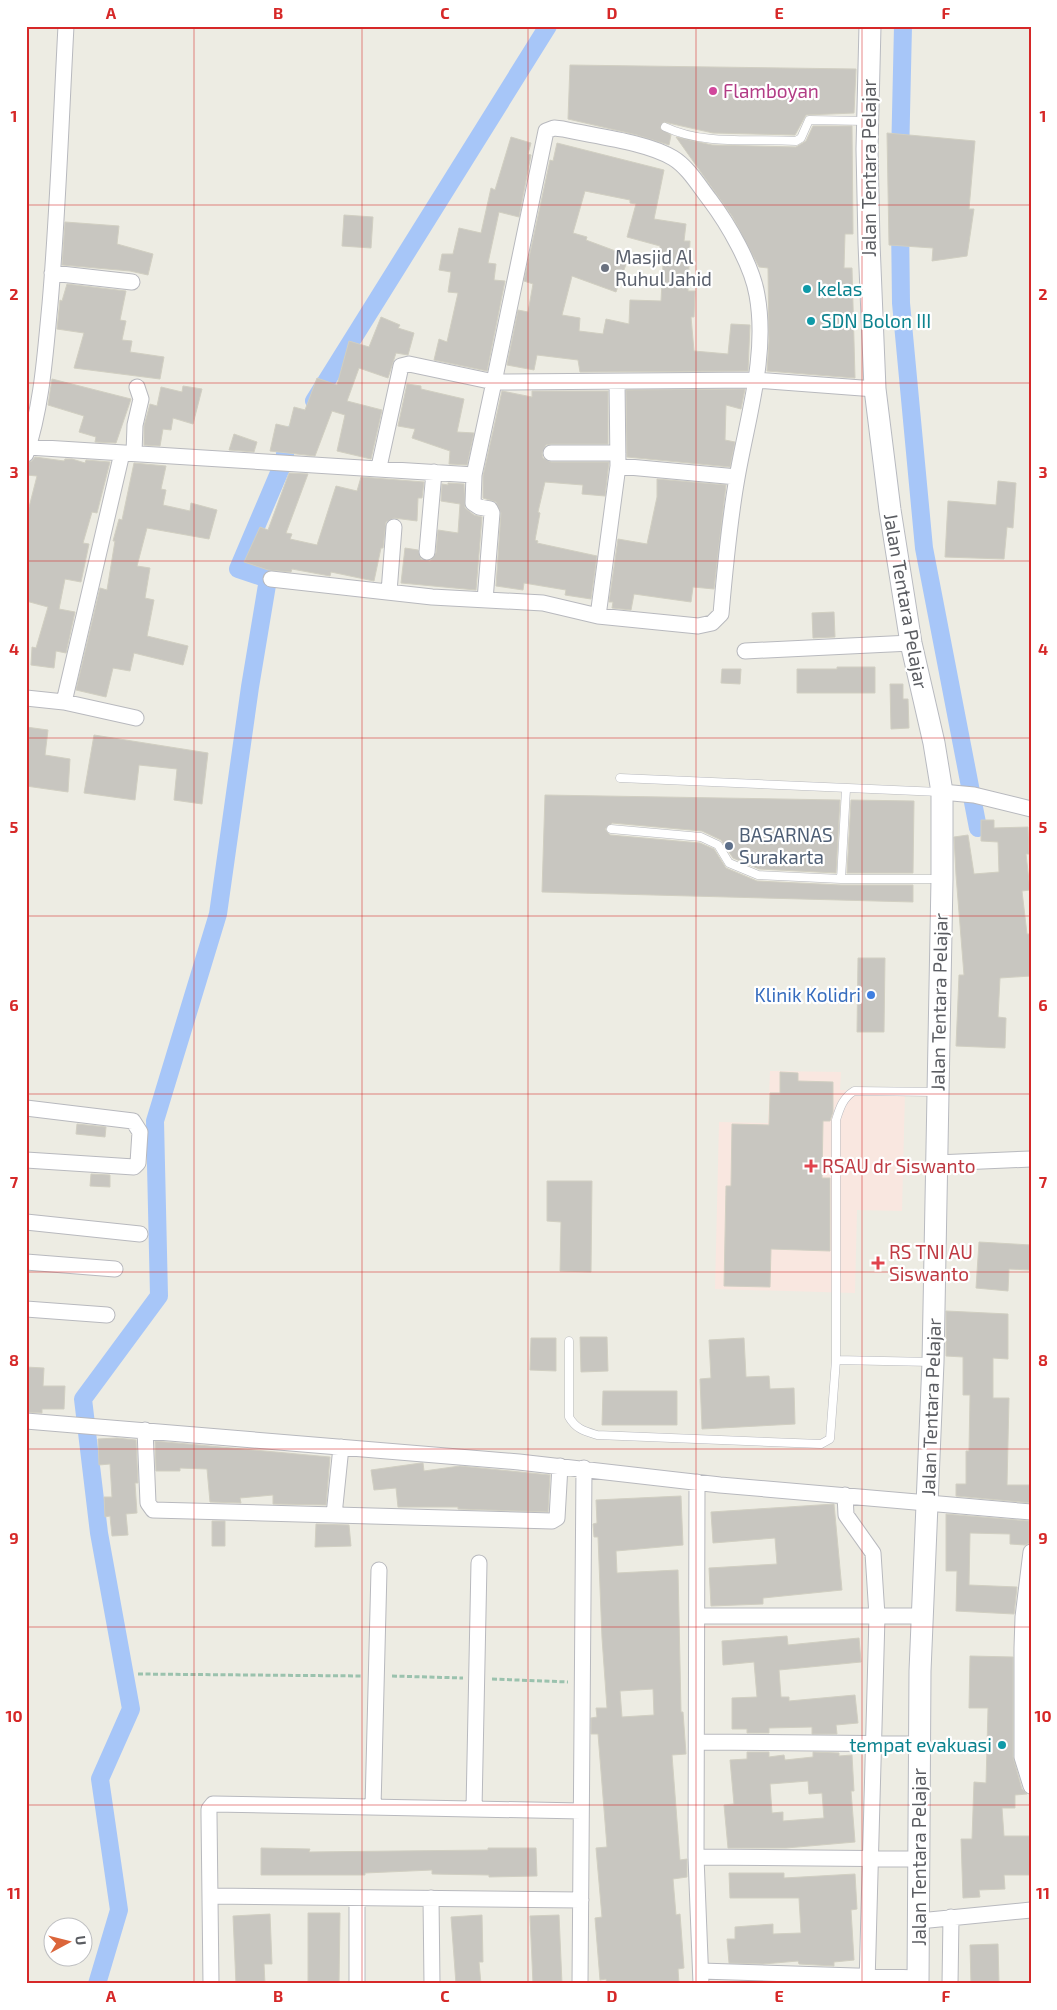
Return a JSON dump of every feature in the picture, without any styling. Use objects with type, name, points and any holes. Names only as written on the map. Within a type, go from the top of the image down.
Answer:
[{"type":"main road","name":"Jalan Tentara Pelajar","points":[[870,26],[868,121],[869,243],[875,389],[893,529],[911,643],[934,743],[942,792],[933,1362],[928,1502],[921,1616],[918,1981]]},
{"type":"street","points":[[66,26],[52,273],[40,396],[27,451],[128,453],[474,475]]},
{"type":"street","points":[[271,579],[389,592],[485,600],[543,603],[598,616],[698,626],[716,620],[720,614],[729,527],[756,380],[759,333],[757,295],[753,280],[735,241],[716,208],[691,175],[674,158],[661,152],[556,128],[548,130],[543,135],[474,475],[473,503],[479,507],[490,509],[492,513],[485,600]]},
{"type":"street","points":[[52,273],[132,282]]},
{"type":"street","points":[[379,468],[401,366],[409,364],[494,382],[756,380],[875,389]]},
{"type":"street","points":[[598,616],[618,459],[617,382]]},
{"type":"street","points":[[64,702],[142,399],[137,387]]},
{"type":"street","points":[[551,453],[618,459],[737,477]]},
{"type":"street","points":[[427,552],[434,472]]},
{"type":"street","points":[[389,592],[394,528]]},
{"type":"street","points":[[744,651],[911,643]]},
{"type":"street","points":[[26,698],[64,702],[136,718]]},
{"type":"street","points":[[942,792],[969,795],[1031,810]]},
{"type":"street","points":[[26,1108],[133,1121],[140,1132],[138,1163],[134,1167],[26,1160]]},
{"type":"street","points":[[936,1163],[1031,1159]]},
{"type":"street","points":[[26,1222],[140,1234]]},
{"type":"street","points":[[26,1262],[115,1269]]},
{"type":"street","points":[[26,1309],[107,1315]]},
{"type":"street","points":[[26,1421],[584,1468],[697,1482],[1031,1512]]},
{"type":"street","points":[[145,1430],[148,1503],[153,1510],[555,1521],[560,1466]]},
{"type":"street","points":[[334,1515],[341,1447]]},
{"type":"street","points":[[580,1984],[584,1468]]},
{"type":"street","points":[[697,1482],[698,1742],[696,1857],[701,1978],[918,1981]]},
{"type":"street","points":[[845,1495],[846,1515],[873,1553],[877,1616],[867,1980]]},
{"type":"street","points":[[1031,1552],[1023,1617],[1026,1703],[1022,1757],[1031,1786]]},
{"type":"street","points":[[474,1809],[479,1563]]},
{"type":"street","points":[[373,1807],[379,1570]]},
{"type":"street","points":[[697,1616],[921,1616]]},
{"type":"street","points":[[698,1742],[920,1744]]},
{"type":"street","points":[[211,1984],[209,1809],[213,1804],[581,1812]]},
{"type":"street","points":[[696,1857],[920,1859]]},
{"type":"street","points":[[210,1896],[581,1900]]},
{"type":"street","points":[[357,1898],[357,1984]]},
{"type":"street","points":[[431,1898],[432,1984]]},
{"type":"street","points":[[919,1921],[1031,1910]]},
{"type":"street","points":[[950,1984],[951,1918]]},
{"type":"lane","points":[[665,127],[680,134],[704,139],[796,141],[801,138],[809,120],[868,121]]},
{"type":"lane","points":[[620,778],[942,792]]},
{"type":"lane","points":[[841,879],[846,789]]},
{"type":"lane","points":[[611,829],[701,837],[718,846],[729,863],[758,876],[841,879],[942,879]]},
{"type":"lane","points":[[569,1341],[569,1417],[574,1425],[582,1431],[597,1435],[821,1444],[830,1439],[836,1360],[836,1120],[841,1104],[854,1091],[937,1092]]},
{"type":"lane","points":[[836,1360],[933,1362]]},
{"type":"shaded area","name":"RSAU dr Siswanto","points":[[770,1071],[841,1072],[840,1090],[905,1092],[902,1211],[857,1210],[855,1293],[715,1289],[719,1122],[768,1123]]},
{"type":"building","name":"Flamboyan","points":[[570,65],[856,69],[854,113],[806,115],[795,135],[713,133],[664,122],[660,128],[671,135],[669,145],[637,135],[568,119]]},
{"type":"building","points":[[813,126],[852,126],[853,234],[845,234],[844,268],[852,268],[855,378],[767,371],[769,341],[768,268],[759,267],[732,216],[676,137],[712,145],[796,147],[806,141]]},
{"type":"building","points":[[887,133],[975,141],[969,209],[974,209],[967,256],[932,261],[933,248],[889,245]]},
{"type":"building","points":[[511,137],[531,143],[528,154],[531,155],[519,217],[499,212],[488,263],[496,264],[494,280],[505,281],[487,371],[434,360],[439,339],[447,342],[458,293],[448,292],[451,272],[439,270],[442,254],[453,254],[459,228],[481,233],[491,188],[495,190]]},
{"type":"building","points":[[557,143],[664,170],[654,219],[686,224],[684,241],[690,241],[688,291],[695,291],[694,317],[691,317],[694,351],[728,354],[731,324],[750,325],[748,371],[580,372],[578,360],[537,355],[534,370],[507,365],[518,310],[528,312],[533,284],[524,281],[550,160],[553,161]],"holes":[[[585,191],[630,200],[630,203],[636,204],[627,237],[660,246],[659,264],[663,264],[661,301],[630,300],[629,324],[606,319],[603,334],[579,331],[580,318],[562,315],[572,276],[616,292],[629,256],[586,240],[587,237],[573,233]]]},
{"type":"building","points":[[344,215],[373,217],[371,248],[342,246]]},
{"type":"building","points":[[65,222],[119,226],[117,244],[153,254],[148,275],[130,271],[62,265]]},
{"type":"building","points":[[67,284],[126,291],[120,320],[126,321],[122,340],[132,341],[130,352],[164,357],[160,379],[74,368],[84,333],[57,329],[60,300],[62,301]]},
{"type":"building","points":[[381,317],[400,325],[398,328],[414,333],[408,355],[396,353],[388,378],[359,368],[347,401],[382,410],[371,459],[337,451],[345,415],[332,411],[315,456],[270,451],[276,424],[289,427],[294,407],[305,410],[317,378],[337,385],[349,341],[369,347]]},
{"type":"building","points":[[52,379],[131,399],[116,443],[95,442],[96,437],[79,432],[84,416],[48,405]]},
{"type":"building","points":[[407,384],[421,386],[421,389],[464,399],[457,432],[474,433],[467,465],[449,464],[450,451],[412,438],[415,429],[398,426]]},
{"type":"building","points":[[183,386],[202,389],[193,424],[173,418],[171,430],[163,429],[160,446],[144,445],[144,426],[150,404],[157,406],[161,387],[182,392]]},
{"type":"building","points":[[745,389],[741,409],[726,405],[725,440],[735,442],[730,467],[627,457],[626,390]]},
{"type":"building","points":[[502,391],[532,397],[532,391],[608,391],[608,444],[551,444],[546,445],[542,453],[543,458],[551,462],[609,462],[605,496],[582,494],[583,485],[545,482],[538,512],[540,513],[535,540],[538,541],[537,543],[597,556],[591,599],[565,595],[566,590],[524,583],[523,590],[496,586],[501,513],[496,502],[483,498],[483,476]]},
{"type":"building","points":[[234,434],[257,442],[254,452],[229,450]]},
{"type":"building","points":[[35,457],[64,461],[65,459],[72,459],[85,463],[86,460],[110,462],[97,513],[92,512],[83,543],[89,544],[81,582],[65,579],[59,609],[75,612],[66,653],[56,651],[54,668],[31,665],[32,647],[36,648],[48,607],[26,601],[26,519],[37,476],[26,475],[26,463],[32,461]]},
{"type":"building","points":[[134,463],[166,466],[161,489],[166,490],[163,505],[190,511],[191,503],[217,510],[209,539],[147,528],[137,566],[150,568],[145,598],[154,600],[147,636],[188,646],[183,665],[134,653],[130,671],[113,668],[106,697],[76,690],[100,588],[107,590],[115,541],[113,541],[119,519],[122,520]]},
{"type":"building","points":[[289,473],[308,474],[286,533],[292,534],[290,539],[317,545],[336,486],[357,491],[361,477],[424,482],[422,498],[418,498],[417,521],[394,518],[386,522],[383,548],[381,548],[374,581],[331,572],[330,576],[292,569],[291,572],[268,570],[244,562],[260,527],[268,530]]},
{"type":"building","points":[[657,479],[726,485],[714,589],[693,587],[691,602],[634,594],[631,610],[612,608],[613,602],[609,602],[618,539],[647,544],[657,497]]},
{"type":"building","points":[[998,481],[1016,483],[1013,528],[1007,527],[1004,559],[945,557],[948,501],[996,505]]},
{"type":"building","points":[[448,483],[464,484],[465,508],[474,515],[482,517],[476,590],[401,583],[405,548],[418,550],[421,559],[430,561],[436,553],[438,530],[458,533],[460,504],[441,501],[442,484],[448,485]]},
{"type":"building","points":[[834,612],[835,637],[813,638],[812,613]]},
{"type":"building","points":[[837,667],[875,667],[875,693],[797,693],[797,669],[837,669]]},
{"type":"building","points":[[722,669],[741,669],[740,684],[721,683]]},
{"type":"building","points":[[890,684],[903,684],[903,699],[908,699],[909,728],[891,729]]},
{"type":"building","points":[[26,727],[48,730],[45,755],[70,759],[68,792],[26,786]]},
{"type":"building","points":[[94,735],[208,753],[202,804],[174,800],[177,769],[139,765],[135,800],[84,793]]},
{"type":"building","name":"BASARNAS Surakarta","points":[[545,795],[840,800],[836,873],[759,869],[733,858],[721,840],[702,831],[612,823],[605,829],[610,835],[700,843],[714,849],[726,868],[757,881],[841,885],[913,885],[913,902],[542,892]]},
{"type":"building","points":[[851,800],[914,801],[913,873],[847,873]]},
{"type":"building","points":[[981,820],[994,820],[994,828],[1028,827],[1029,854],[1026,854],[1030,890],[1022,891],[1027,934],[1031,934],[1031,976],[1000,978],[998,1017],[1006,1018],[1005,1048],[956,1046],[959,975],[964,975],[954,837],[968,835],[974,874],[999,872],[998,842],[981,841]]},
{"type":"building","name":"Klinik Kolidri","points":[[858,958],[885,958],[884,1032],[857,1032]]},
{"type":"building","points":[[780,1072],[798,1073],[798,1081],[833,1082],[833,1112],[830,1121],[823,1121],[822,1178],[830,1178],[830,1251],[771,1249],[770,1287],[724,1286],[726,1186],[731,1186],[732,1124],[769,1125],[770,1093],[780,1093]]},
{"type":"building","points":[[77,1124],[106,1127],[105,1137],[76,1134]]},
{"type":"building","points":[[91,1174],[110,1175],[110,1187],[90,1186]]},
{"type":"building","points":[[547,1181],[592,1181],[591,1272],[560,1271],[561,1222],[547,1221]]},
{"type":"building","points":[[979,1242],[1031,1245],[1031,1270],[1009,1269],[1008,1291],[976,1288]]},
{"type":"building","points":[[946,1311],[1008,1314],[1008,1359],[993,1358],[993,1398],[1009,1398],[1007,1485],[1031,1485],[1031,1503],[956,1496],[956,1484],[966,1484],[966,1451],[969,1451],[970,1395],[963,1395],[963,1357],[946,1356]]},
{"type":"building","points":[[580,1337],[607,1337],[608,1371],[581,1372]]},
{"type":"building","points":[[531,1338],[556,1338],[556,1371],[530,1370]]},
{"type":"building","points":[[744,1338],[746,1377],[769,1376],[770,1389],[794,1388],[795,1424],[702,1429],[700,1379],[711,1378],[709,1340]]},
{"type":"building","points":[[26,1367],[44,1368],[43,1386],[65,1386],[64,1409],[42,1409],[42,1413],[26,1412]]},
{"type":"building","points":[[603,1391],[677,1391],[677,1425],[602,1425]]},
{"type":"building","points":[[98,1439],[136,1440],[138,1483],[135,1483],[137,1513],[126,1514],[128,1535],[112,1536],[110,1516],[105,1517],[104,1497],[112,1497],[110,1464],[99,1465]]},
{"type":"building","points":[[155,1441],[330,1457],[326,1505],[273,1504],[273,1495],[240,1498],[241,1503],[210,1502],[207,1469],[180,1468],[180,1471],[156,1471]]},
{"type":"building","points":[[423,1463],[424,1471],[460,1466],[550,1475],[548,1512],[458,1509],[458,1507],[398,1507],[396,1488],[374,1490],[371,1470]]},
{"type":"building","points":[[681,1496],[683,1545],[616,1551],[617,1573],[678,1570],[681,1712],[683,1712],[686,1754],[672,1755],[680,1860],[687,1859],[687,1877],[673,1879],[676,1915],[680,1914],[684,1968],[678,1969],[679,1984],[607,1984],[606,1979],[600,1980],[595,1918],[602,1917],[596,1848],[607,1847],[598,1734],[591,1734],[591,1718],[597,1717],[596,1708],[607,1708],[598,1537],[594,1537],[593,1524],[597,1523],[596,1500]],"holes":[[[653,1689],[654,1715],[622,1717],[620,1691]]]},
{"type":"building","points":[[834,1504],[842,1590],[763,1598],[763,1604],[711,1606],[709,1568],[777,1564],[775,1538],[713,1543],[711,1512]]},
{"type":"building","points":[[946,1514],[1029,1521],[1029,1543],[1025,1545],[1010,1544],[1010,1534],[970,1533],[969,1585],[1017,1587],[1014,1614],[956,1611],[957,1571],[946,1571]]},
{"type":"building","points":[[212,1521],[225,1521],[225,1546],[212,1546]]},
{"type":"building","points":[[316,1524],[349,1525],[351,1546],[315,1547]]},
{"type":"building","points":[[787,1636],[788,1645],[859,1638],[861,1662],[779,1670],[781,1697],[789,1697],[789,1701],[855,1695],[858,1723],[836,1725],[837,1734],[812,1734],[812,1727],[769,1728],[769,1733],[747,1733],[747,1729],[732,1729],[732,1698],[757,1697],[754,1662],[723,1665],[722,1641]]},
{"type":"building","points":[[970,1656],[1013,1657],[1013,1757],[1022,1789],[1027,1794],[1015,1795],[1015,1808],[1002,1808],[1004,1836],[1031,1836],[1031,1875],[1004,1875],[1005,1889],[979,1890],[980,1897],[963,1898],[961,1839],[972,1839],[974,1782],[986,1783],[988,1708],[969,1708]]},
{"type":"building","points":[[747,1752],[769,1752],[769,1757],[784,1755],[785,1760],[813,1757],[813,1752],[839,1753],[839,1756],[852,1755],[854,1791],[851,1791],[855,1842],[786,1848],[728,1848],[724,1805],[734,1804],[730,1760],[747,1759]],"holes":[[[808,1781],[809,1794],[822,1793],[824,1818],[783,1821],[783,1812],[772,1813],[770,1784]]]},
{"type":"building","points":[[261,1848],[310,1849],[309,1852],[536,1848],[537,1876],[489,1877],[489,1875],[432,1874],[432,1870],[365,1873],[365,1875],[261,1875]]},
{"type":"building","points":[[729,1873],[784,1873],[784,1878],[855,1874],[857,1909],[851,1910],[854,1960],[834,1962],[834,1966],[799,1964],[798,1961],[763,1964],[729,1963],[727,1939],[735,1939],[735,1927],[773,1924],[773,1934],[801,1933],[799,1898],[730,1898]]},
{"type":"building","points":[[308,1913],[340,1913],[339,1984],[308,1984]]},
{"type":"building","points":[[270,1914],[272,1964],[264,1964],[265,1984],[236,1984],[233,1916]]},
{"type":"building","points":[[482,1915],[483,1962],[479,1962],[481,1984],[456,1984],[451,1917]]},
{"type":"building","points":[[559,1915],[562,1984],[533,1984],[530,1916]]},
{"type":"building","points":[[998,1944],[999,1984],[971,1984],[970,1945]]},
{"type":"waterway","points":[[314,401],[548,26]]},
{"type":"waterway","points":[[900,158],[903,26]]},
{"type":"waterway","points":[[900,222],[901,303],[924,548],[978,828]]},
{"type":"waterway","points":[[97,1984],[119,1910],[100,1779],[131,1709],[99,1533],[83,1399],[159,1296],[155,1121],[218,914],[250,687],[268,579],[238,569],[284,461],[286,447],[295,432]]},
{"type":"place","name":"Flamboyan","points":[[713,91]]},
{"type":"place","name":"Masjid Al Ruhul Jahid","points":[[605,268]]},
{"type":"place","name":"kelas","points":[[807,289]]},
{"type":"place","name":"SDN Bolon III","points":[[811,321]]},
{"type":"place","name":"BASARNAS Surakarta","points":[[729,846]]},
{"type":"place","name":"Klinik Kolidri","points":[[871,995]]},
{"type":"place","name":"RSAU dr Siswanto","points":[[811,1166]]},
{"type":"place","name":"RS TNI AU Siswanto","points":[[878,1263]]},
{"type":"place","name":"tempat evakuasi","points":[[1002,1745]]}]
